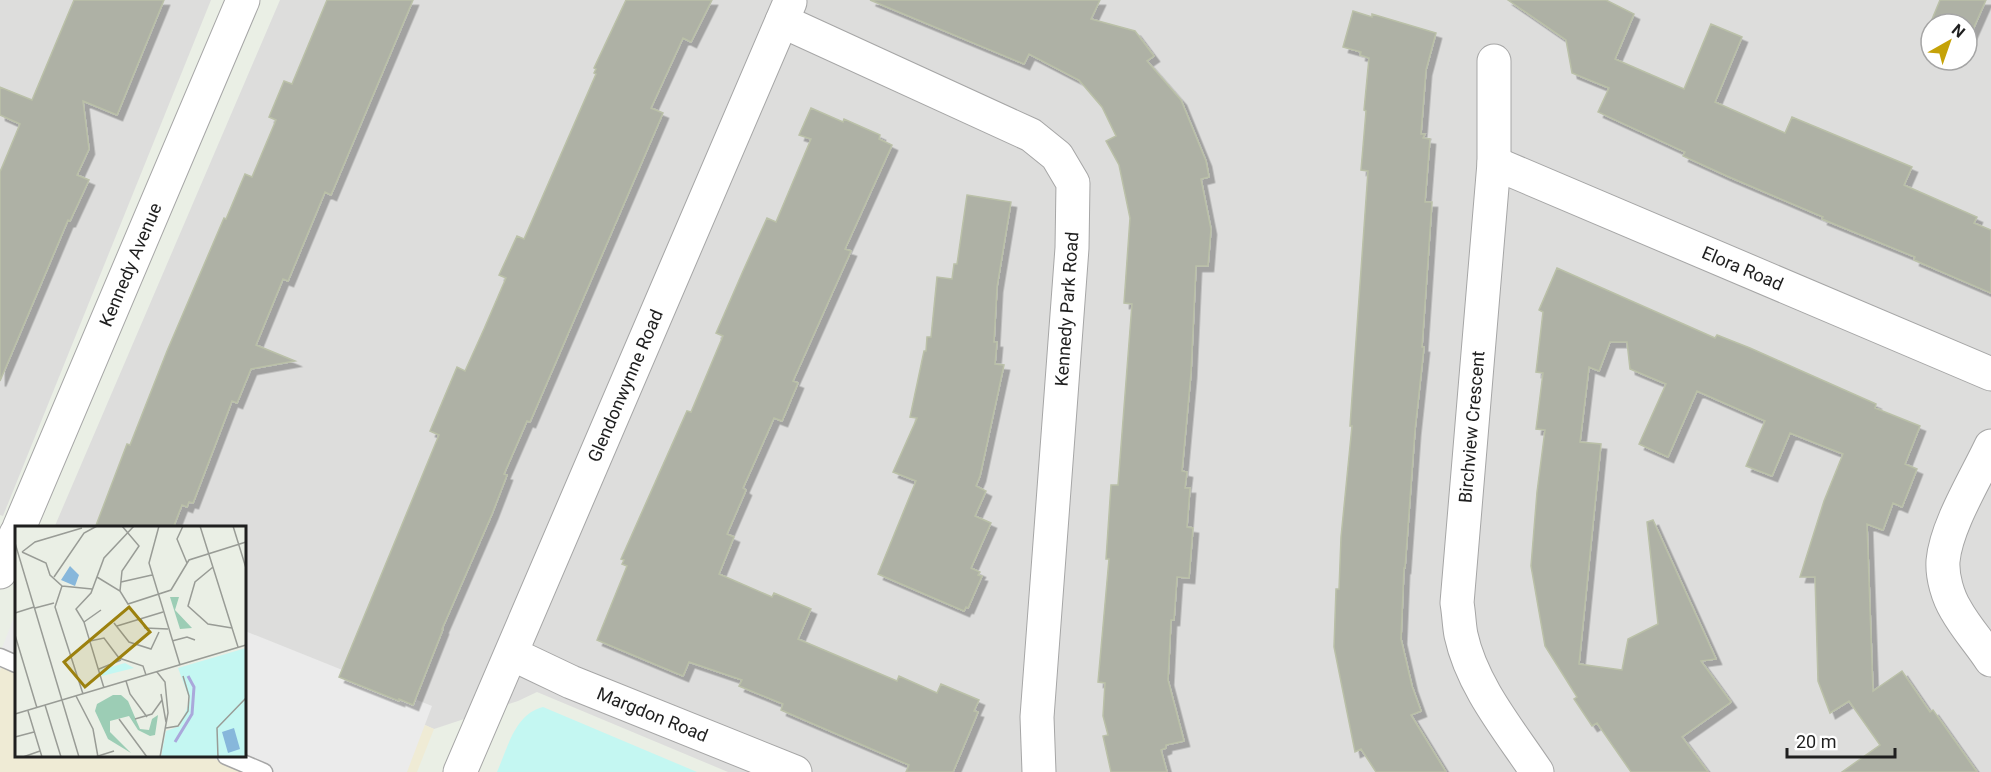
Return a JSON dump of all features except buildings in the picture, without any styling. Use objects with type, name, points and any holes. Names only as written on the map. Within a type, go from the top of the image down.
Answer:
[{"type":"street","name":"Kennedy Avenue","points":[[17,526],[243,0]]},
{"type":"street","name":"Glendonwynne Road","points":[[460,772],[787,10]]},
{"type":"street","name":"Kennedy Park Road","points":[[787,10],[1031,135],[1057,156],[1073,183],[1072,248],[1037,717],[1039,772]]},
{"type":"street","name":"Birchview Crescent","points":[[1494,61],[1494,163],[1457,603],[1461,635],[1472,669],[1492,706],[1537,772]]},
{"type":"street","name":"Elora Road","points":[[1494,163],[1991,374]]},
{"type":"street","points":[[1991,446],[1957,518],[1946,546],[1943,564],[1946,585],[1956,609],[1991,660]]},
{"type":"street","name":"Kennedy Avenue","points":[[8,548],[15,532]]},
{"type":"street","name":"Margdon Road","points":[[512,654],[571,682],[795,772]]},
{"type":"lane","points":[[0,657],[15,664]]},
{"type":"lane","points":[[228,757],[264,772]]},
{"type":"shaded area","points":[[0,0],[211,0],[3,516],[0,515]]},
{"type":"shaded area","points":[[280,0],[1991,0],[1991,772],[728,772],[537,692],[518,701],[434,729],[246,645],[246,526],[55,526]]},
{"type":"shaded area","points":[[15,615],[15,672],[0,665],[0,653]]},
{"type":"shaded area","points":[[15,629],[15,757],[246,757],[246,645],[434,729],[417,772],[0,772],[0,671]]},
{"type":"shaded area","points":[[246,631],[432,706],[407,772],[246,772],[210,757],[246,757]]},
{"type":"shaded area","points":[[543,707],[697,772],[497,772],[519,724],[533,711]]}]
